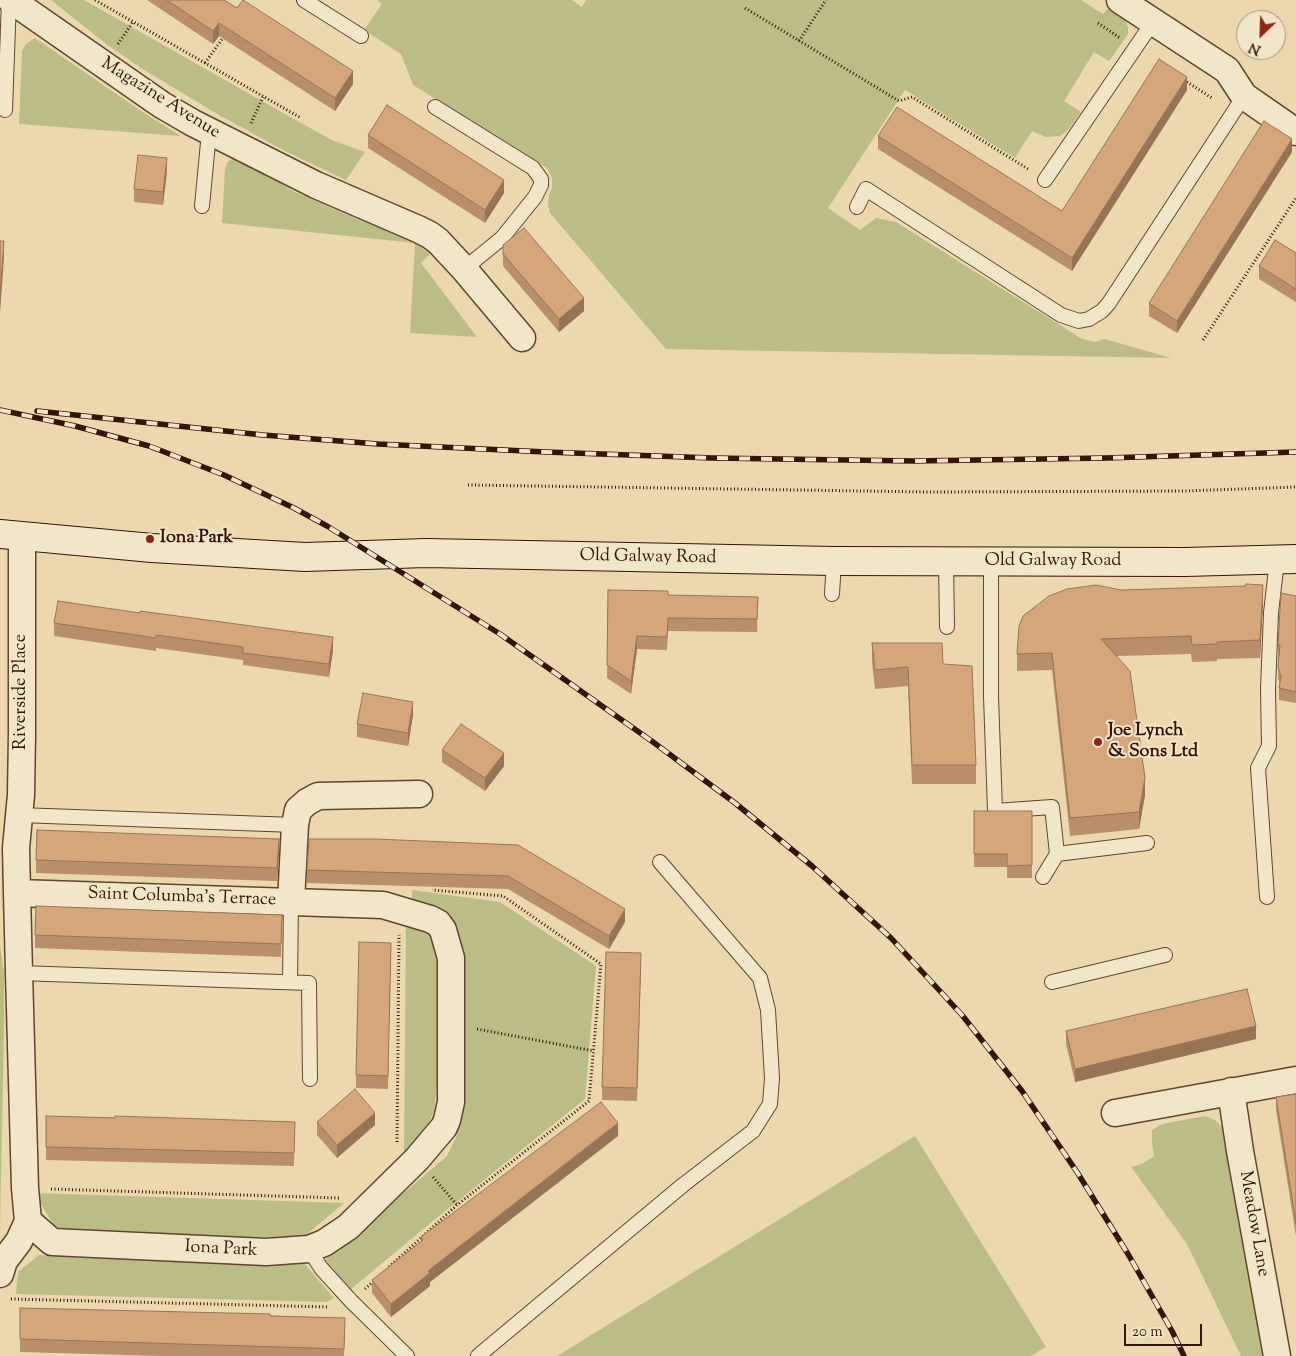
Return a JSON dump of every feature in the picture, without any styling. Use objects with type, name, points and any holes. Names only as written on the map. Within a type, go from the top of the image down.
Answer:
[{"type":"main road","name":"Old Galway Road","points":[[11,535],[152,548],[306,557],[500,553],[626,558],[834,561],[1185,562],[1287,559]]},
{"type":"street","name":"Magazine Avenue","points":[[10,0],[162,105],[209,132],[316,185],[424,232],[438,241],[522,338]]},
{"type":"street","points":[[1120,0],[1227,70],[1239,104],[1296,132]]},
{"type":"street","name":"Riverside Place","points":[[11,535],[11,739],[21,795],[16,848],[17,893]]},
{"type":"street","points":[[291,902],[295,825],[298,810],[307,802],[318,796],[419,794]]},
{"type":"street","points":[[0,1274],[4,1261],[19,1241],[28,1222],[25,1188],[17,893]]},
{"type":"street","name":"Saint Columba's Terrace","points":[[17,893],[347,904]]},
{"type":"street","name":"Iona Park","points":[[28,1222],[52,1242],[266,1252],[309,1249],[324,1243],[348,1226],[417,1159],[436,1138],[448,1120],[451,1102],[452,958],[443,930],[438,923],[410,912],[383,905],[347,904]]},
{"type":"street","points":[[1115,1113],[1296,1080]]},
{"type":"street","name":"Meadow Lane","points":[[1231,1091],[1277,1356]]},
{"type":"lane","points":[[5,110],[10,0]]},
{"type":"lane","points":[[304,0],[361,36]]},
{"type":"lane","points":[[1046,180],[1153,22]]},
{"type":"lane","points":[[857,207],[866,189],[1062,315],[1079,321],[1089,319],[1102,311],[1109,303],[1239,104]]},
{"type":"lane","points":[[435,107],[533,168],[541,179],[541,186],[535,196],[502,238],[464,269]]},
{"type":"lane","points":[[202,206],[209,132]]},
{"type":"lane","points":[[1266,897],[1258,768],[1269,746],[1268,680],[1271,613],[1287,559]]},
{"type":"lane","points":[[832,594],[834,561]]},
{"type":"lane","points":[[946,561],[947,627]]},
{"type":"lane","points":[[990,561],[991,696],[995,810],[1052,807],[1057,854],[1043,877]]},
{"type":"lane","points":[[19,815],[295,825]]},
{"type":"lane","points":[[1057,854],[1147,843]]},
{"type":"lane","points":[[478,1356],[683,1185],[753,1131],[770,1104],[772,1078],[768,1010],[760,978],[660,862]]},
{"type":"lane","points":[[290,982],[291,902]]},
{"type":"lane","points":[[1052,982],[1165,955]]},
{"type":"lane","points":[[19,973],[309,983],[310,1079]]},
{"type":"lane","points":[[309,1249],[320,1268],[407,1356]]},
{"type":"path","points":[[95,0],[301,118]]},
{"type":"path","points":[[799,41],[826,0]]},
{"type":"path","points":[[745,8],[899,101],[912,97],[1046,180]]},
{"type":"path","points":[[124,35],[133,22]]},
{"type":"path","points":[[1098,23],[1135,48]]},
{"type":"path","points":[[205,64],[227,32]]},
{"type":"path","points":[[1176,75],[1239,104]]},
{"type":"path","points":[[249,127],[263,97]]},
{"type":"path","points":[[1203,340],[1296,198]]},
{"type":"path","points":[[468,485],[929,492],[1185,491],[1296,487]]},
{"type":"path","points":[[386,1269],[457,1205],[589,1101],[601,964],[503,896],[427,890],[410,912],[397,1142]]},
{"type":"path","points":[[452,1024],[594,1051]]},
{"type":"path","points":[[417,1159],[457,1205]]},
{"type":"path","points":[[25,1188],[347,1198]]},
{"type":"path","points":[[10,1298],[336,1307],[351,1301],[379,1276]]},
{"type":"green space","points":[[51,0],[84,0],[332,140],[365,152],[346,180],[285,151],[217,114],[141,68],[109,46]]},
{"type":"green space","points":[[377,0],[572,0],[582,7],[586,0],[1081,0],[1103,14],[1110,6],[1122,13],[1128,27],[1128,34],[1109,61],[1094,52],[1064,101],[1081,112],[1070,128],[1060,136],[1045,137],[1032,131],[1015,158],[905,90],[828,208],[860,230],[876,218],[896,222],[1082,339],[1095,342],[1105,339],[1171,358],[666,349],[550,213],[548,204],[552,188],[552,178],[547,168],[413,85],[401,54],[364,30],[382,4]]},
{"type":"green space","points":[[35,38],[144,113],[181,136],[19,124],[22,51],[26,44]]},
{"type":"green space","points":[[232,159],[243,162],[295,192],[357,219],[402,235],[433,251],[421,263],[477,337],[410,333],[415,243],[222,223],[225,169],[227,163]]},
{"type":"green space","points":[[412,890],[500,902],[596,966],[585,1099],[351,1289],[325,1260],[447,1156],[457,1135],[463,1097],[465,956],[457,927],[443,914],[412,901]]},
{"type":"green space","points":[[406,919],[428,931],[443,954],[438,1079],[434,1110],[428,1126],[404,1158]]},
{"type":"green space","points":[[0,946],[4,972],[4,1028],[0,1229]]},
{"type":"green space","points":[[1205,1116],[1215,1120],[1225,1130],[1265,1356],[1241,1356],[1187,1244],[1131,1167],[1142,1164],[1154,1156],[1152,1130],[1162,1124]]},
{"type":"green space","points":[[915,1136],[1046,1347],[1031,1356],[557,1356]]},
{"type":"green space","points":[[35,1193],[344,1203],[305,1236],[224,1238],[75,1233],[54,1226]]},
{"type":"green space","points":[[39,1255],[304,1263],[334,1298],[327,1302],[16,1294],[18,1272]]},
{"type":"building","points":[[167,0],[224,0],[237,8],[243,0],[353,71],[335,98],[219,23],[213,31]]},
{"type":"building","points":[[1159,59],[1187,77],[1072,258],[878,136],[897,107],[1062,211]]},
{"type":"building","points":[[387,105],[504,180],[485,210],[368,135]]},
{"type":"building","points":[[1264,121],[1292,139],[1177,321],[1149,303]]},
{"type":"building","points":[[138,155],[167,158],[163,192],[134,189]]},
{"type":"building","points":[[524,228],[584,298],[559,319],[503,254],[503,245]]},
{"type":"building","points":[[1275,240],[1296,253],[1296,289],[1259,266]]},
{"type":"building","points":[[0,241],[4,241],[0,297]]},
{"type":"building","name":"Joe Lynch & Sons Ltd","points":[[1246,584],[1263,585],[1260,640],[1192,645],[1191,636],[1101,639],[1130,671],[1145,778],[1139,812],[1070,818],[1052,653],[1017,654],[1019,626],[1023,616],[1049,596],[1067,589],[1096,585],[1121,590],[1245,586]]},
{"type":"building","points":[[608,590],[668,591],[668,595],[758,597],[757,619],[668,618],[667,637],[637,636],[631,681],[607,665]]},
{"type":"building","points":[[1281,593],[1296,596],[1296,692],[1279,688],[1281,676],[1278,667],[1280,645],[1278,645]]},
{"type":"building","points":[[58,601],[333,637],[329,664],[243,653],[243,647],[156,635],[156,638],[54,623]]},
{"type":"building","points":[[872,643],[942,643],[943,664],[972,666],[976,765],[912,765],[908,667],[875,670]]},
{"type":"building","points":[[363,693],[413,702],[408,733],[357,724]]},
{"type":"building","points":[[461,724],[504,753],[485,778],[442,750]]},
{"type":"building","points":[[974,811],[1032,811],[1032,865],[1007,866],[1007,854],[974,854]]},
{"type":"building","points":[[37,830],[279,839],[277,868],[36,860]]},
{"type":"building","points":[[309,839],[375,839],[518,845],[625,909],[609,936],[508,876],[307,870]]},
{"type":"building","points":[[36,906],[282,915],[281,944],[35,935]]},
{"type":"building","points":[[359,942],[391,943],[388,1076],[356,1075]]},
{"type":"building","points":[[606,952],[641,953],[637,1088],[602,1087]]},
{"type":"building","points":[[1247,989],[1256,1026],[1075,1069],[1066,1031]]},
{"type":"building","points":[[355,1089],[375,1113],[337,1145],[317,1122]]},
{"type":"building","points":[[1296,1094],[1296,1223],[1276,1097]]},
{"type":"building","points":[[601,1102],[618,1123],[428,1271],[430,1273],[391,1304],[372,1280],[423,1240],[421,1237]]},
{"type":"building","points":[[46,1116],[115,1118],[115,1116],[295,1122],[294,1153],[46,1147]]},
{"type":"building","points":[[20,1308],[270,1314],[270,1316],[345,1318],[344,1349],[20,1339]]},
{"type":"railway","points":[[0,410],[75,426],[149,446],[224,475],[294,508],[327,526],[500,634],[653,742],[735,803],[812,866],[891,938],[962,1015],[1022,1091],[1077,1172],[1128,1254],[1172,1331],[1184,1356]]},
{"type":"railway","points":[[37,411],[263,435],[378,444],[712,458],[914,461],[1106,458],[1296,452]]},
{"type":"place","name":"Iona Park","points":[[150,539]]},
{"type":"place","name":"Joe Lynch & Sons Ltd","points":[[1098,742]]}]
